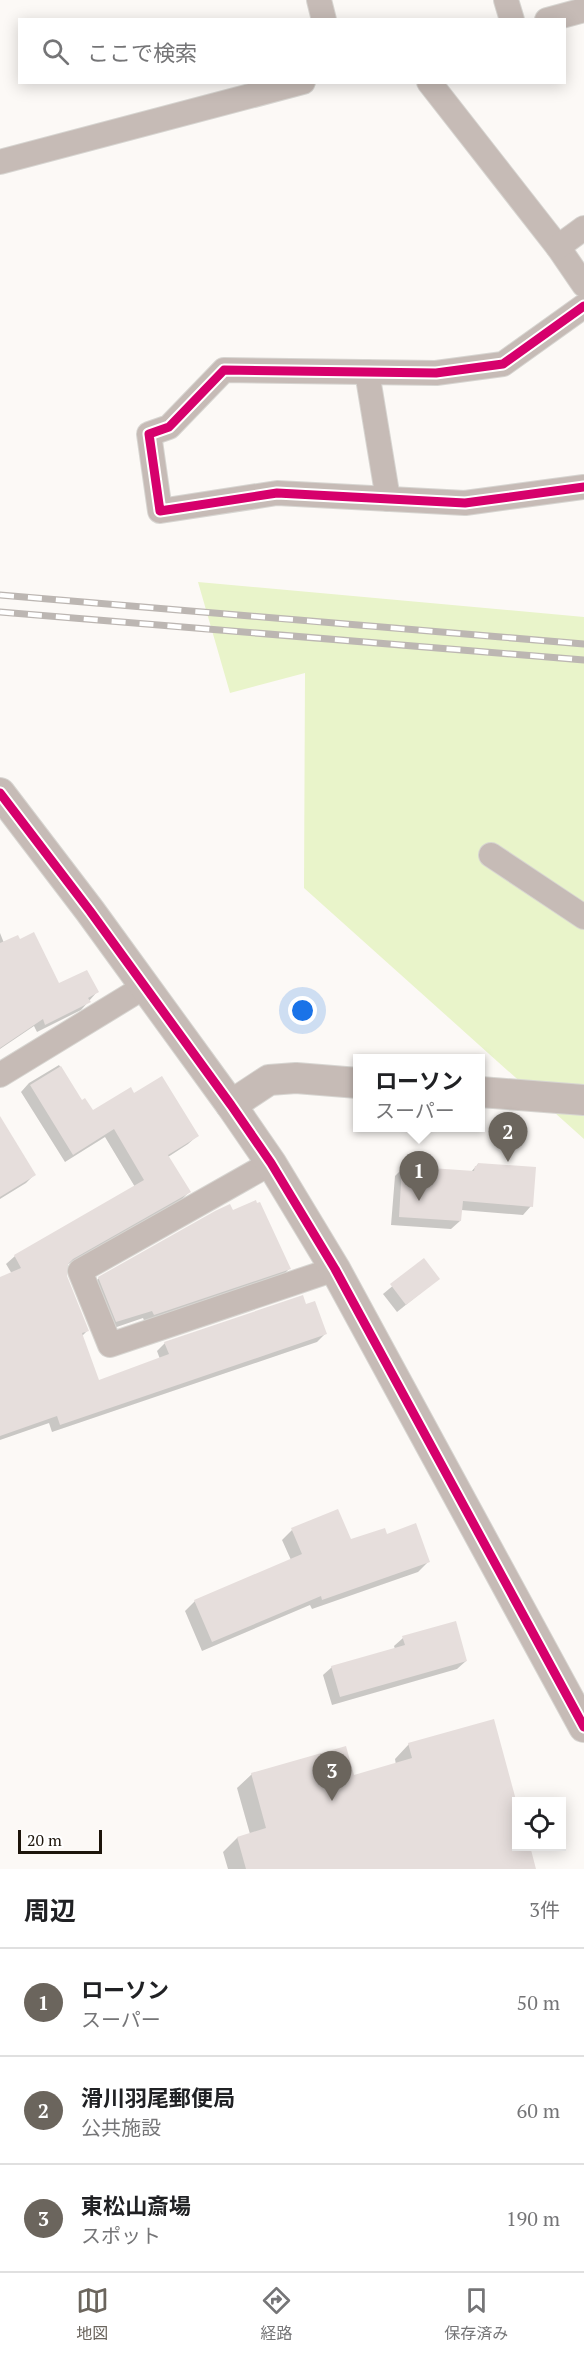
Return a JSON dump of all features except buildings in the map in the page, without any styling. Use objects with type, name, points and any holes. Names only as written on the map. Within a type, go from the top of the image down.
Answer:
[{"type":"street","points":[[320,0],[324,18]]},
{"type":"street","points":[[506,0],[511,18]]},
{"type":"street","points":[[555,18],[584,10]]},
{"type":"street","points":[[0,162],[295,84]]},
{"type":"street","points":[[431,84],[584,285]]},
{"type":"street","points":[[558,248],[584,228]]},
{"type":"street","points":[[584,306],[502,364],[436,373],[224,370],[169,427],[149,434],[160,511],[278,493],[465,503],[584,487]]},
{"type":"street","points":[[367,372],[388,499]]},
{"type":"street","points":[[0,793],[231,1105],[271,1163],[335,1269],[584,1727]]},
{"type":"street","points":[[491,855],[584,917]]},
{"type":"street","points":[[0,1076],[144,987]]},
{"type":"street","points":[[231,1105],[269,1080],[296,1078],[353,1083]]},
{"type":"street","points":[[485,1092],[584,1100]]},
{"type":"street","points":[[271,1163],[80,1271],[110,1345],[335,1269]]},
{"type":"green space","points":[[198,582],[584,617],[584,1139],[304,888],[305,673],[230,693]]},
{"type":"railway","points":[[0,595],[584,644]]},
{"type":"railway","points":[[0,612],[584,660]]},
{"type":"cycle path","points":[[584,306],[503,364],[436,373],[224,370],[169,427],[149,434],[160,511],[277,493],[465,503],[584,487]]},
{"type":"cycle path","points":[[0,793],[90,911],[271,1163],[335,1269],[584,1727]]},
{"type":"place","name":"滑川羽尾郵便局","points":[[508,1162]]},
{"type":"place","name":"ローソン","points":[[419,1201]]},
{"type":"place","name":"東松山斎場","points":[[332,1801]]}]
